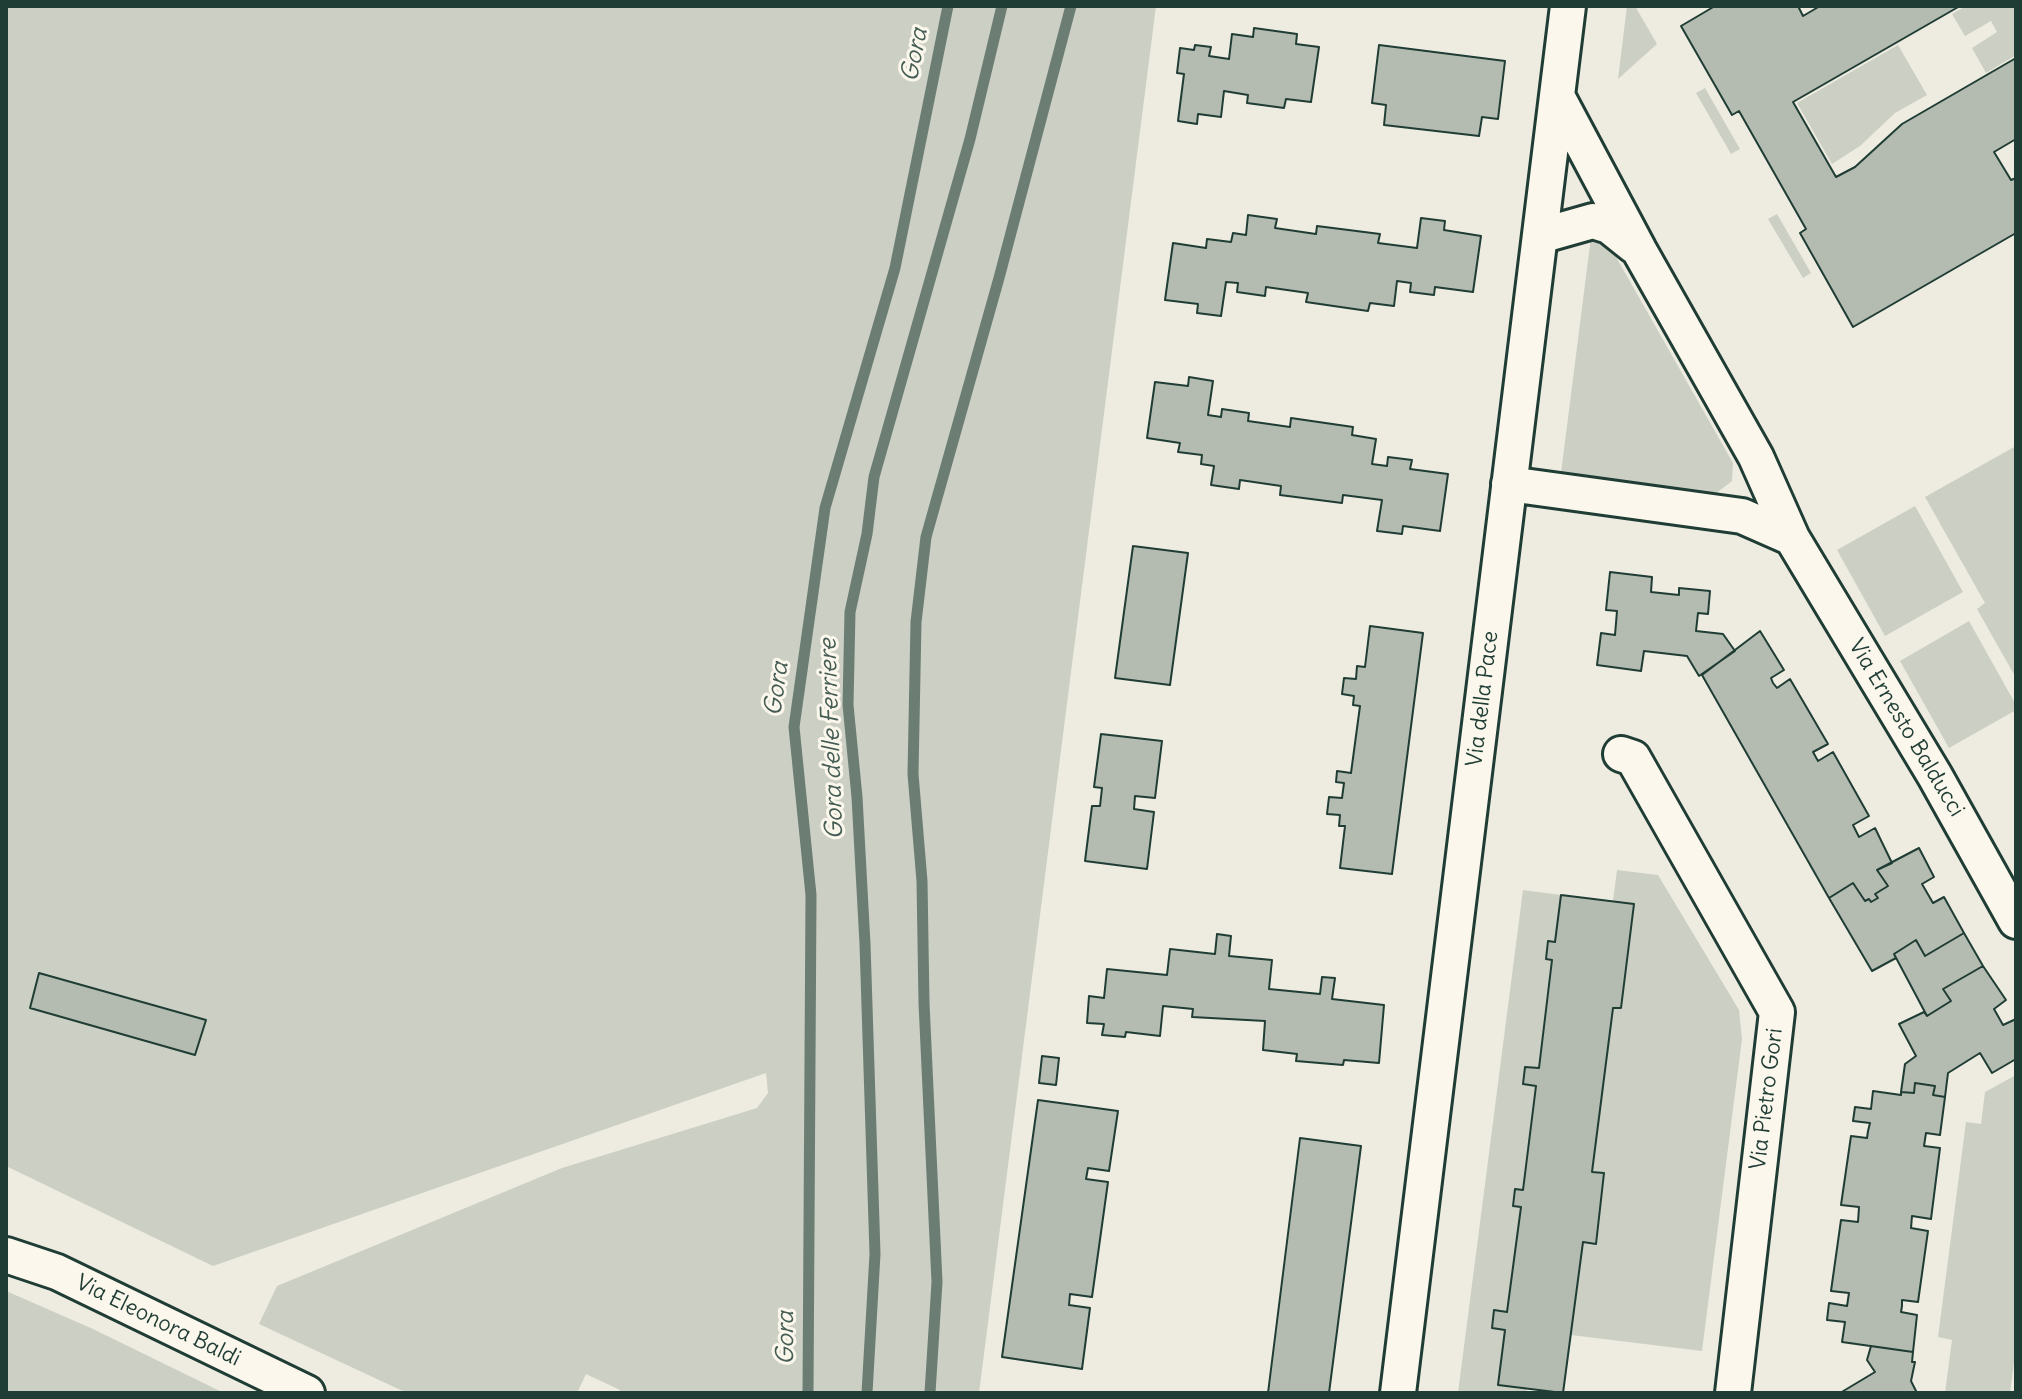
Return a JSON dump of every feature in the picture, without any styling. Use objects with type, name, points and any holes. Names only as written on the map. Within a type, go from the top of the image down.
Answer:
[{"type":"street","name":"Via della Pace","points":[[1398,1393],[1568,6]]},
{"type":"street","name":"Via Ernesto Balducci","points":[[1557,96],[1639,250],[1756,457],[1792,538],[1935,776],[2016,921]]},
{"type":"street","name":"Via Ernesto Balducci","points":[[1540,236],[1593,221],[1609,226],[1639,250]]},
{"type":"street","points":[[1509,484],[1742,516],[1792,538]]},
{"type":"street","name":"Via Pietro Gori","points":[[1621,754],[1633,758],[1777,1012],[1733,1393]]},
{"type":"street","name":"Via Eleonora Baldi","points":[[6,1255],[57,1272],[307,1393]]},
{"type":"shaded area","points":[[6,6],[1156,6],[979,1393],[620,1393],[620,1390],[586,1374],[577,1393],[407,1393],[259,1324],[277,1286],[562,1168],[757,1108],[768,1093],[766,1073],[213,1266],[6,1166]]},
{"type":"shaded area","points":[[1627,6],[1635,6],[1657,44],[1618,79]]},
{"type":"shaded area","points":[[1966,6],[2016,6],[2016,55],[1986,73],[1972,48],[1997,32],[1991,21],[1965,36],[1952,14]]},
{"type":"shaded area","points":[[1898,45],[1927,95],[1895,113],[1860,146],[1832,164],[1797,103]]},
{"type":"shaded area","points":[[1705,88],[1740,149],[1731,154],[1696,93]]},
{"type":"shaded area","points":[[1777,214],[1811,273],[1803,278],[1768,219]]},
{"type":"shaded area","points":[[1591,237],[1605,241],[1611,248],[1733,463],[1732,481],[1715,494],[1561,473]]},
{"type":"shaded area","points":[[2016,446],[2016,678],[1977,609],[1985,603],[1925,497]]},
{"type":"shaded area","points":[[1915,506],[1963,592],[1885,636],[1837,550]]},
{"type":"shaded area","points":[[1969,621],[2016,710],[1949,748],[1900,661]]},
{"type":"shaded area","points":[[1617,870],[1658,875],[1739,1010],[1742,1039],[1702,1351],[1571,1335],[1583,1242],[1595,1243],[1603,1173],[1592,1172],[1613,1008],[1621,1008],[1634,905],[1613,901]]},
{"type":"shaded area","points":[[1523,890],[1561,895],[1555,942],[1548,942],[1546,958],[1552,960],[1539,1068],[1525,1067],[1523,1083],[1536,1086],[1523,1190],[1514,1206],[1521,1207],[1507,1312],[1494,1311],[1492,1327],[1505,1330],[1498,1385],[1527,1388],[1526,1393],[1458,1393]]},
{"type":"shaded area","points":[[2016,1075],[2016,1347],[2010,1393],[1945,1393],[1952,1340],[1938,1337],[1966,1122],[1981,1124],[1985,1092]]},
{"type":"shaded area","points":[[6,1291],[93,1329],[224,1393],[6,1393]]},
{"type":"building","points":[[1715,6],[1798,6],[1803,16],[1820,6],[1960,6],[1793,102],[1836,177],[1855,167],[1902,124],[2016,58],[2016,139],[1994,152],[2011,180],[2016,178],[2016,233],[1853,327],[1800,233],[1806,229],[1739,111],[1732,115],[1681,26]]},
{"type":"building","points":[[1254,28],[1297,34],[1296,44],[1319,47],[1311,102],[1286,99],[1284,108],[1247,103],[1248,95],[1224,91],[1221,117],[1198,114],[1197,124],[1178,121],[1184,74],[1177,73],[1180,48],[1194,50],[1195,45],[1211,47],[1209,56],[1229,59],[1232,34],[1253,37]]},
{"type":"building","points":[[1379,45],[1505,61],[1498,119],[1482,117],[1479,136],[1384,125],[1386,105],[1372,103]]},
{"type":"building","points":[[1248,215],[1277,219],[1275,228],[1316,234],[1317,226],[1380,234],[1378,243],[1417,248],[1421,218],[1445,221],[1444,230],[1481,236],[1473,292],[1435,287],[1434,295],[1410,292],[1411,283],[1397,281],[1394,306],[1370,303],[1368,311],[1306,302],[1308,293],[1266,287],[1265,296],[1237,292],[1238,283],[1226,282],[1221,316],[1197,313],[1198,304],[1165,300],[1173,243],[1206,248],[1207,239],[1231,242],[1233,233],[1246,235]]},
{"type":"building","points":[[1189,377],[1213,381],[1208,415],[1221,417],[1222,409],[1249,413],[1248,421],[1290,427],[1291,418],[1353,427],[1352,435],[1376,439],[1372,464],[1387,466],[1388,457],[1412,460],[1410,469],[1448,474],[1440,531],[1403,526],[1402,534],[1377,531],[1382,500],[1343,495],[1342,503],[1280,495],[1281,486],[1240,480],[1239,489],[1211,485],[1214,466],[1201,464],[1202,455],[1178,452],[1180,443],[1147,438],[1155,382],[1188,386]]},
{"type":"building","points":[[1133,546],[1188,553],[1170,685],[1115,678]]},
{"type":"building","points":[[1610,572],[1652,577],[1651,592],[1679,595],[1679,588],[1710,591],[1708,614],[1698,613],[1696,631],[1723,634],[1735,651],[1699,676],[1687,656],[1644,651],[1641,671],[1597,665],[1601,633],[1615,635],[1617,611],[1606,610]]},
{"type":"building","points":[[1370,626],[1423,633],[1392,874],[1340,868],[1345,826],[1339,826],[1340,815],[1327,814],[1329,797],[1342,798],[1344,783],[1336,782],[1337,771],[1351,773],[1360,706],[1353,705],[1354,696],[1342,694],[1344,678],[1356,679],[1357,666],[1365,667]]},
{"type":"building","points":[[1760,631],[1784,670],[1771,678],[1773,683],[1777,688],[1790,679],[1828,744],[1813,752],[1818,761],[1833,752],[1869,816],[1853,825],[1859,837],[1875,828],[1892,863],[1877,870],[1888,886],[1875,894],[1878,898],[1871,902],[1869,899],[1865,901],[1853,883],[1829,898],[1702,675]]},
{"type":"building","points":[[1101,734],[1162,741],[1155,798],[1135,796],[1134,809],[1154,812],[1147,869],[1085,861],[1092,806],[1100,806],[1102,788],[1094,787]]},
{"type":"building","points":[[1919,848],[1934,877],[1922,884],[1933,903],[1944,897],[1964,933],[1925,956],[1916,940],[1894,954],[1896,958],[1872,971],[1829,898],[1853,883],[1865,901],[1869,899],[1871,902],[1878,898],[1875,894],[1888,886],[1877,870]]},
{"type":"building","points":[[1561,895],[1634,904],[1621,1008],[1613,1008],[1592,1172],[1604,1173],[1596,1244],[1583,1242],[1563,1393],[1498,1385],[1505,1330],[1492,1328],[1494,1310],[1507,1312],[1521,1207],[1513,1206],[1515,1189],[1523,1190],[1536,1086],[1523,1084],[1525,1067],[1539,1068],[1552,960],[1546,959],[1548,941],[1555,942]]},
{"type":"building","points":[[1964,933],[1983,966],[1943,989],[1951,1001],[1927,1016],[1894,954],[1916,940],[1925,956]]},
{"type":"building","points":[[1217,934],[1231,936],[1229,956],[1272,960],[1269,989],[1320,994],[1322,977],[1335,978],[1332,999],[1384,1005],[1379,1063],[1344,1060],[1343,1065],[1296,1061],[1297,1054],[1263,1050],[1265,1021],[1192,1017],[1193,1009],[1163,1006],[1160,1036],[1126,1032],[1125,1037],[1102,1035],[1104,1024],[1087,1023],[1089,996],[1104,998],[1107,969],[1167,975],[1170,949],[1215,954]]},
{"type":"building","points":[[1983,966],[2006,1000],[1994,1009],[2003,1025],[2016,1019],[2016,1059],[1992,1073],[1980,1053],[1948,1073],[1945,1097],[1933,1095],[1935,1086],[1915,1083],[1914,1093],[1901,1092],[1905,1064],[1916,1056],[1899,1024],[1924,1012],[1927,1016],[1951,1001],[1943,989]]},
{"type":"building","points":[[39,973],[206,1020],[195,1055],[30,1008]]},
{"type":"building","points":[[1042,1056],[1059,1058],[1056,1085],[1039,1083]]},
{"type":"building","points":[[1915,1083],[1935,1086],[1933,1095],[1945,1097],[1940,1135],[1926,1133],[1924,1146],[1940,1148],[1931,1219],[1912,1216],[1911,1228],[1928,1231],[1918,1302],[1902,1300],[1901,1312],[1917,1315],[1913,1352],[1842,1342],[1845,1322],[1827,1320],[1829,1303],[1847,1306],[1849,1293],[1831,1291],[1841,1220],[1858,1222],[1859,1207],[1841,1205],[1851,1136],[1867,1138],[1870,1123],[1853,1121],[1855,1107],[1871,1109],[1873,1091],[1901,1095],[1901,1092],[1914,1093]]},
{"type":"building","points":[[1038,1100],[1118,1111],[1109,1171],[1088,1168],[1086,1179],[1108,1182],[1092,1297],[1070,1294],[1069,1305],[1090,1308],[1082,1369],[1002,1357]]},
{"type":"building","points":[[1300,1138],[1361,1146],[1329,1393],[1268,1393]]},
{"type":"building","points":[[1871,1346],[1913,1352],[1912,1362],[1915,1362],[1911,1381],[1917,1393],[1840,1393],[1875,1372],[1867,1360]]},
{"type":"waterway","name":"Gora","points":[[808,1393],[811,895],[794,727],[825,508],[895,268],[948,6]]},
{"type":"waterway","name":"Gora delle Ferriere","points":[[867,1393],[875,1254],[865,944],[857,797],[848,705],[850,612],[867,534],[874,477],[970,139],[1002,6]]},
{"type":"waterway","points":[[930,1393],[937,1282],[924,1003],[922,881],[913,774],[916,622],[926,537],[1071,6]]}]
